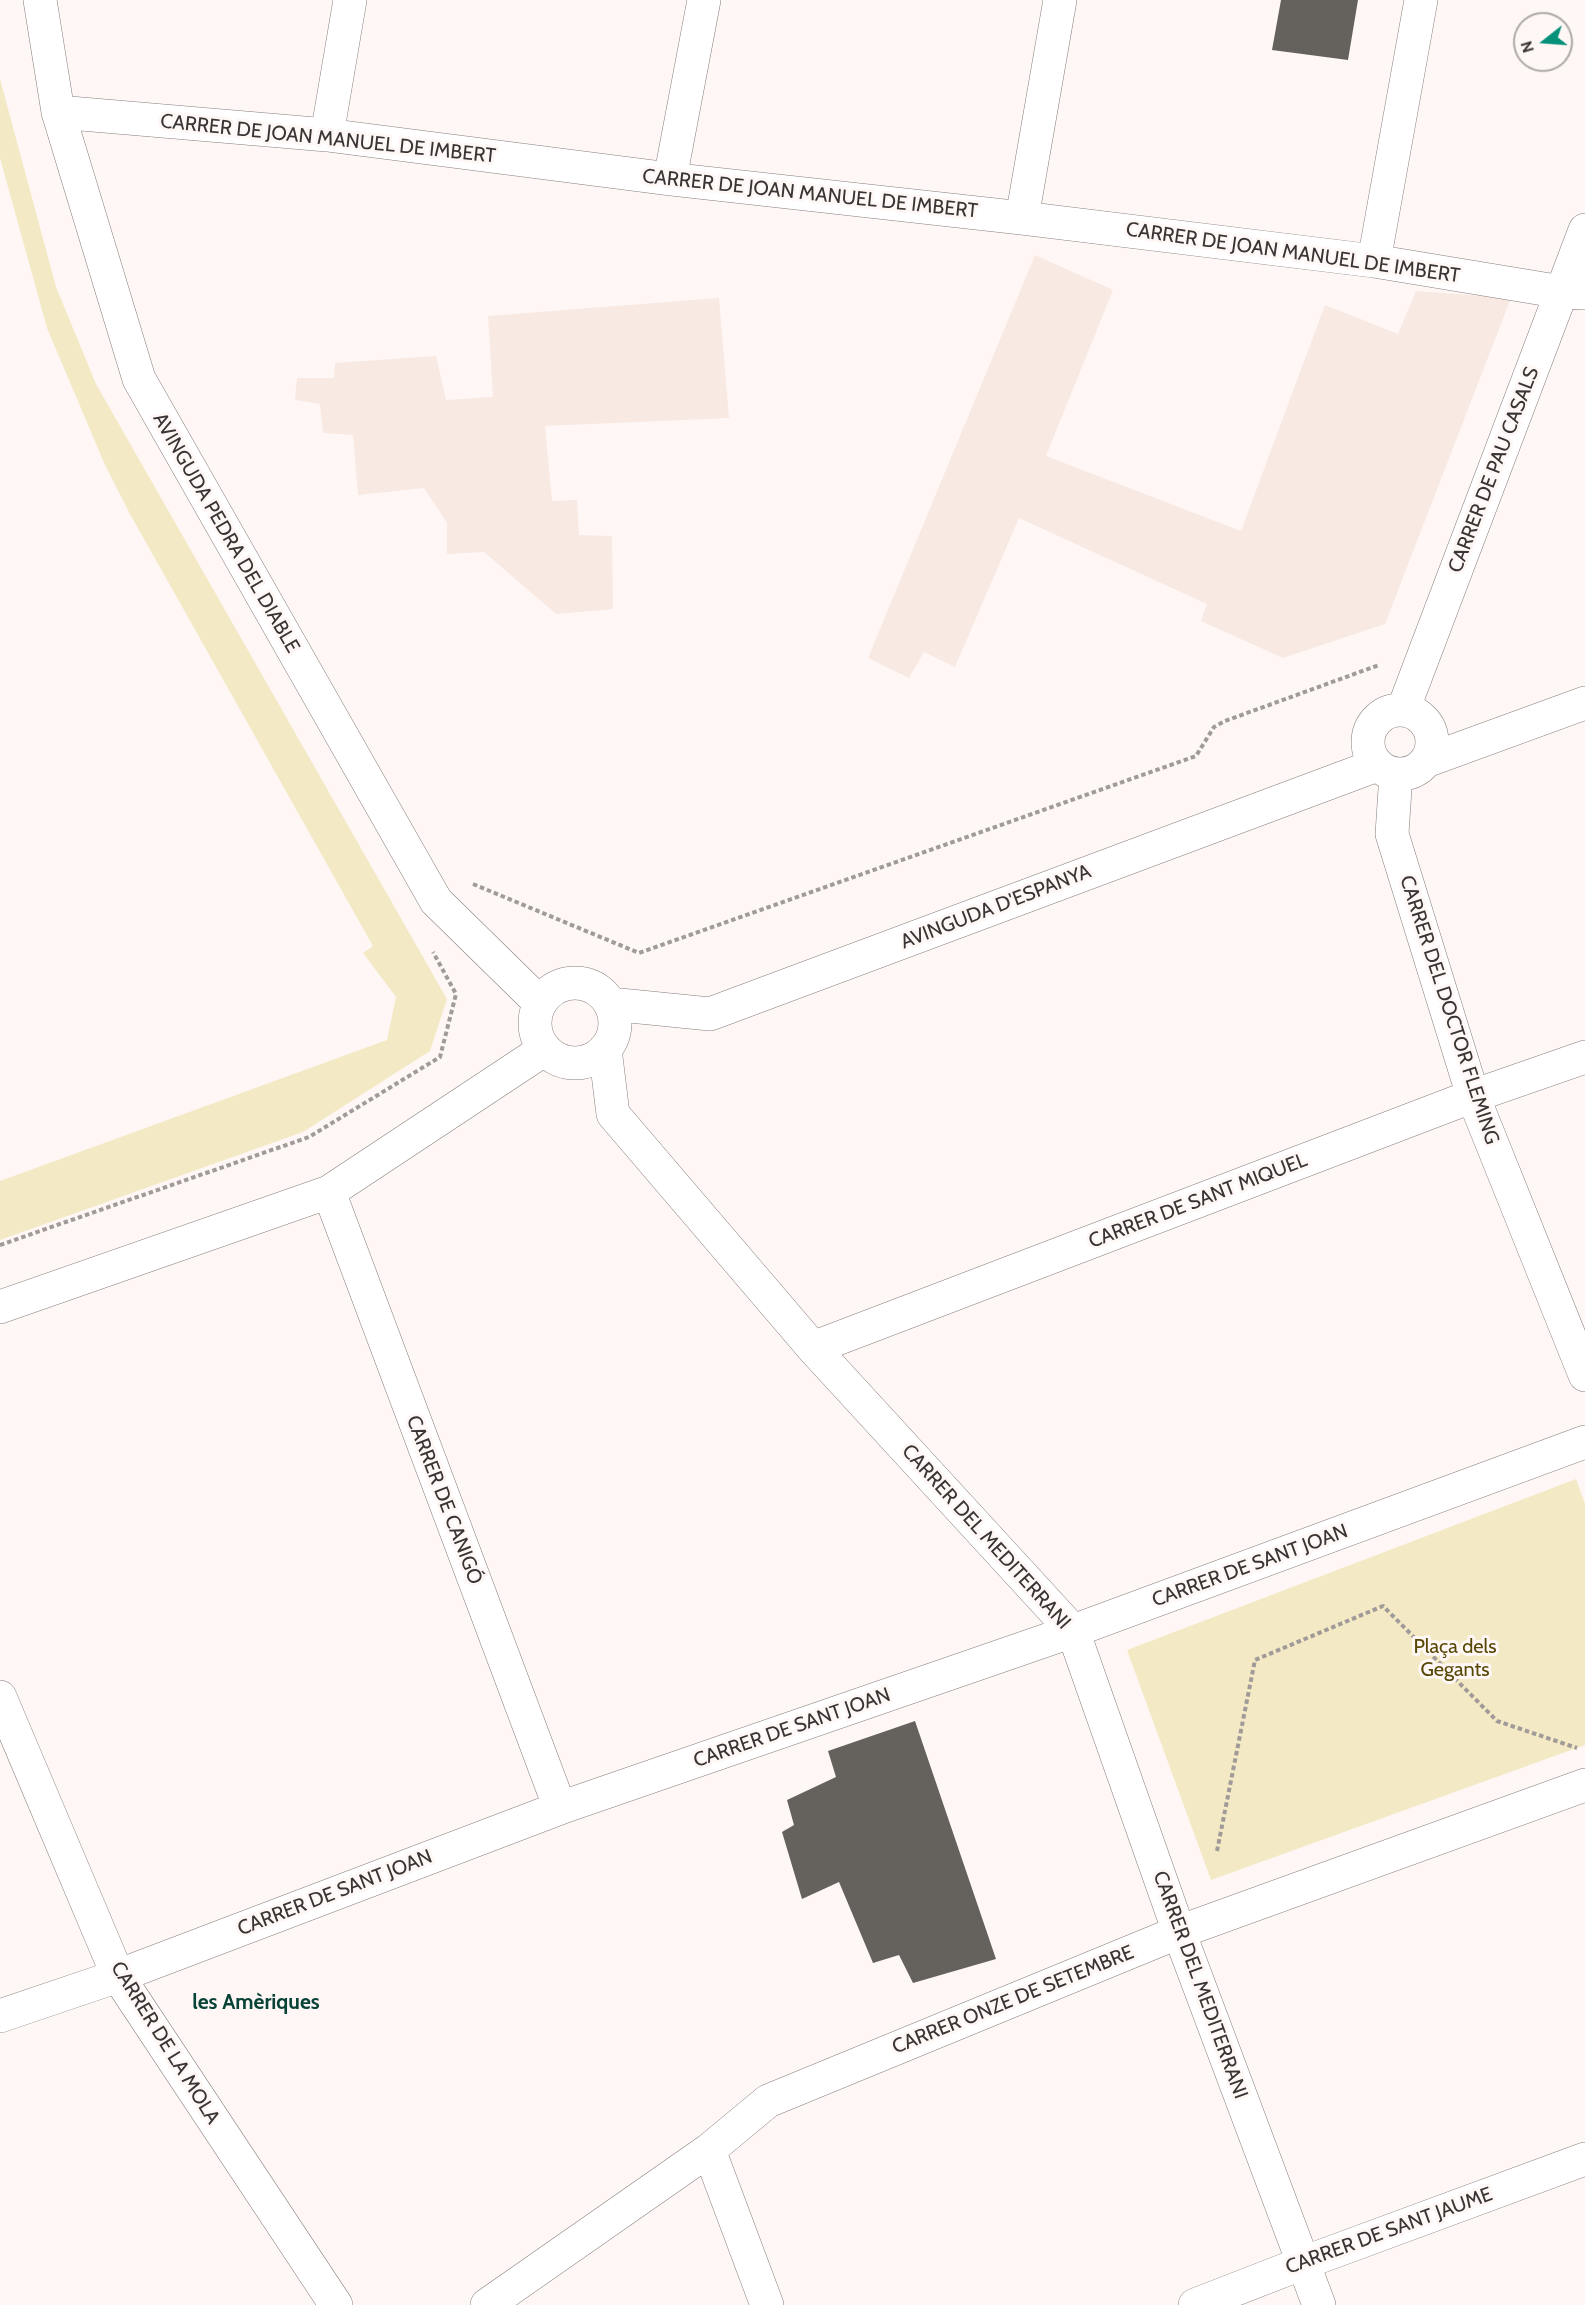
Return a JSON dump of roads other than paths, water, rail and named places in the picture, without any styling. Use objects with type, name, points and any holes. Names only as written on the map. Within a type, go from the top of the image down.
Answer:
[{"type":"street","name":"AVINGUDA PEDRA DEL DIABLE","points":[[40,0],[58,112],[139,379],[436,902],[540,1003]]},
{"type":"street","points":[[327,135],[350,0]]},
{"type":"street","points":[[670,179],[704,0]]},
{"type":"street","points":[[1022,218],[1060,0]]},
{"type":"street","points":[[1374,261],[1421,0]]},
{"type":"street","name":"CARRER DE JOAN MANUEL DE IMBERT","points":[[58,112],[327,135],[670,179],[1022,218],[1374,261],[1573,292]]},
{"type":"street","name":"CARRER DE PAU CASALS","points":[[1403,710],[1573,292],[1585,230]]},
{"type":"street","points":[[1426,761],[1585,703]]},
{"type":"street","points":[[1403,710],[1414,713],[1429,729],[1431,751],[1426,761],[1418,769],[1407,773],[1386,770],[1370,755],[1368,733],[1373,723],[1382,715],[1392,711],[1403,710]]},
{"type":"street","name":"AVINGUDA D'ESPANYA","points":[[610,1004],[710,1014],[1386,770]]},
{"type":"street","name":"CARRER DEL DOCTOR FLEMING","points":[[1386,770],[1392,834],[1473,1096],[1585,1375]]},
{"type":"street","points":[[574,983],[589,985],[601,993],[610,1004],[614,1017],[614,1031],[605,1049],[594,1058],[582,1063],[555,1058],[544,1049],[537,1037],[535,1024],[540,1003],[549,992],[561,985],[574,983]]},
{"type":"street","points":[[0,1307],[328,1192],[544,1049]]},
{"type":"street","name":"CARRER DEL MEDITERRANI","points":[[605,1049],[612,1114],[813,1348],[1073,1631],[1179,1932],[1319,2305]]},
{"type":"street","name":"CARRER DE SANT MIQUEL","points":[[813,1348],[1473,1096],[1585,1057]]},
{"type":"street","name":"CARRER DE CANIGÓ","points":[[328,1192],[560,1808]]},
{"type":"street","name":"CARRER DE SANT JOAN","points":[[0,2016],[118,1976],[560,1808],[1073,1631],[1585,1442]]},
{"type":"street","name":"CARRER DE LA MOLA","points":[[0,1697],[118,1976],[336,2305]]},
{"type":"street","name":"CARRER ONZE DE SETEMBRE","points":[[488,2305],[709,2150],[768,2101],[1179,1932],[1583,1771]]},
{"type":"street","points":[[709,2150],[767,2305]]},
{"type":"street","name":"CARRER DE SANT JAUME","points":[[1195,2305],[1303,2262],[1585,2159]]},
{"type":"district","name":"les Amèriques","points":[[256,2003]]},
{"type":"park label","name":"Plaça dels Gegants","points":[[1455,1658]]}]
